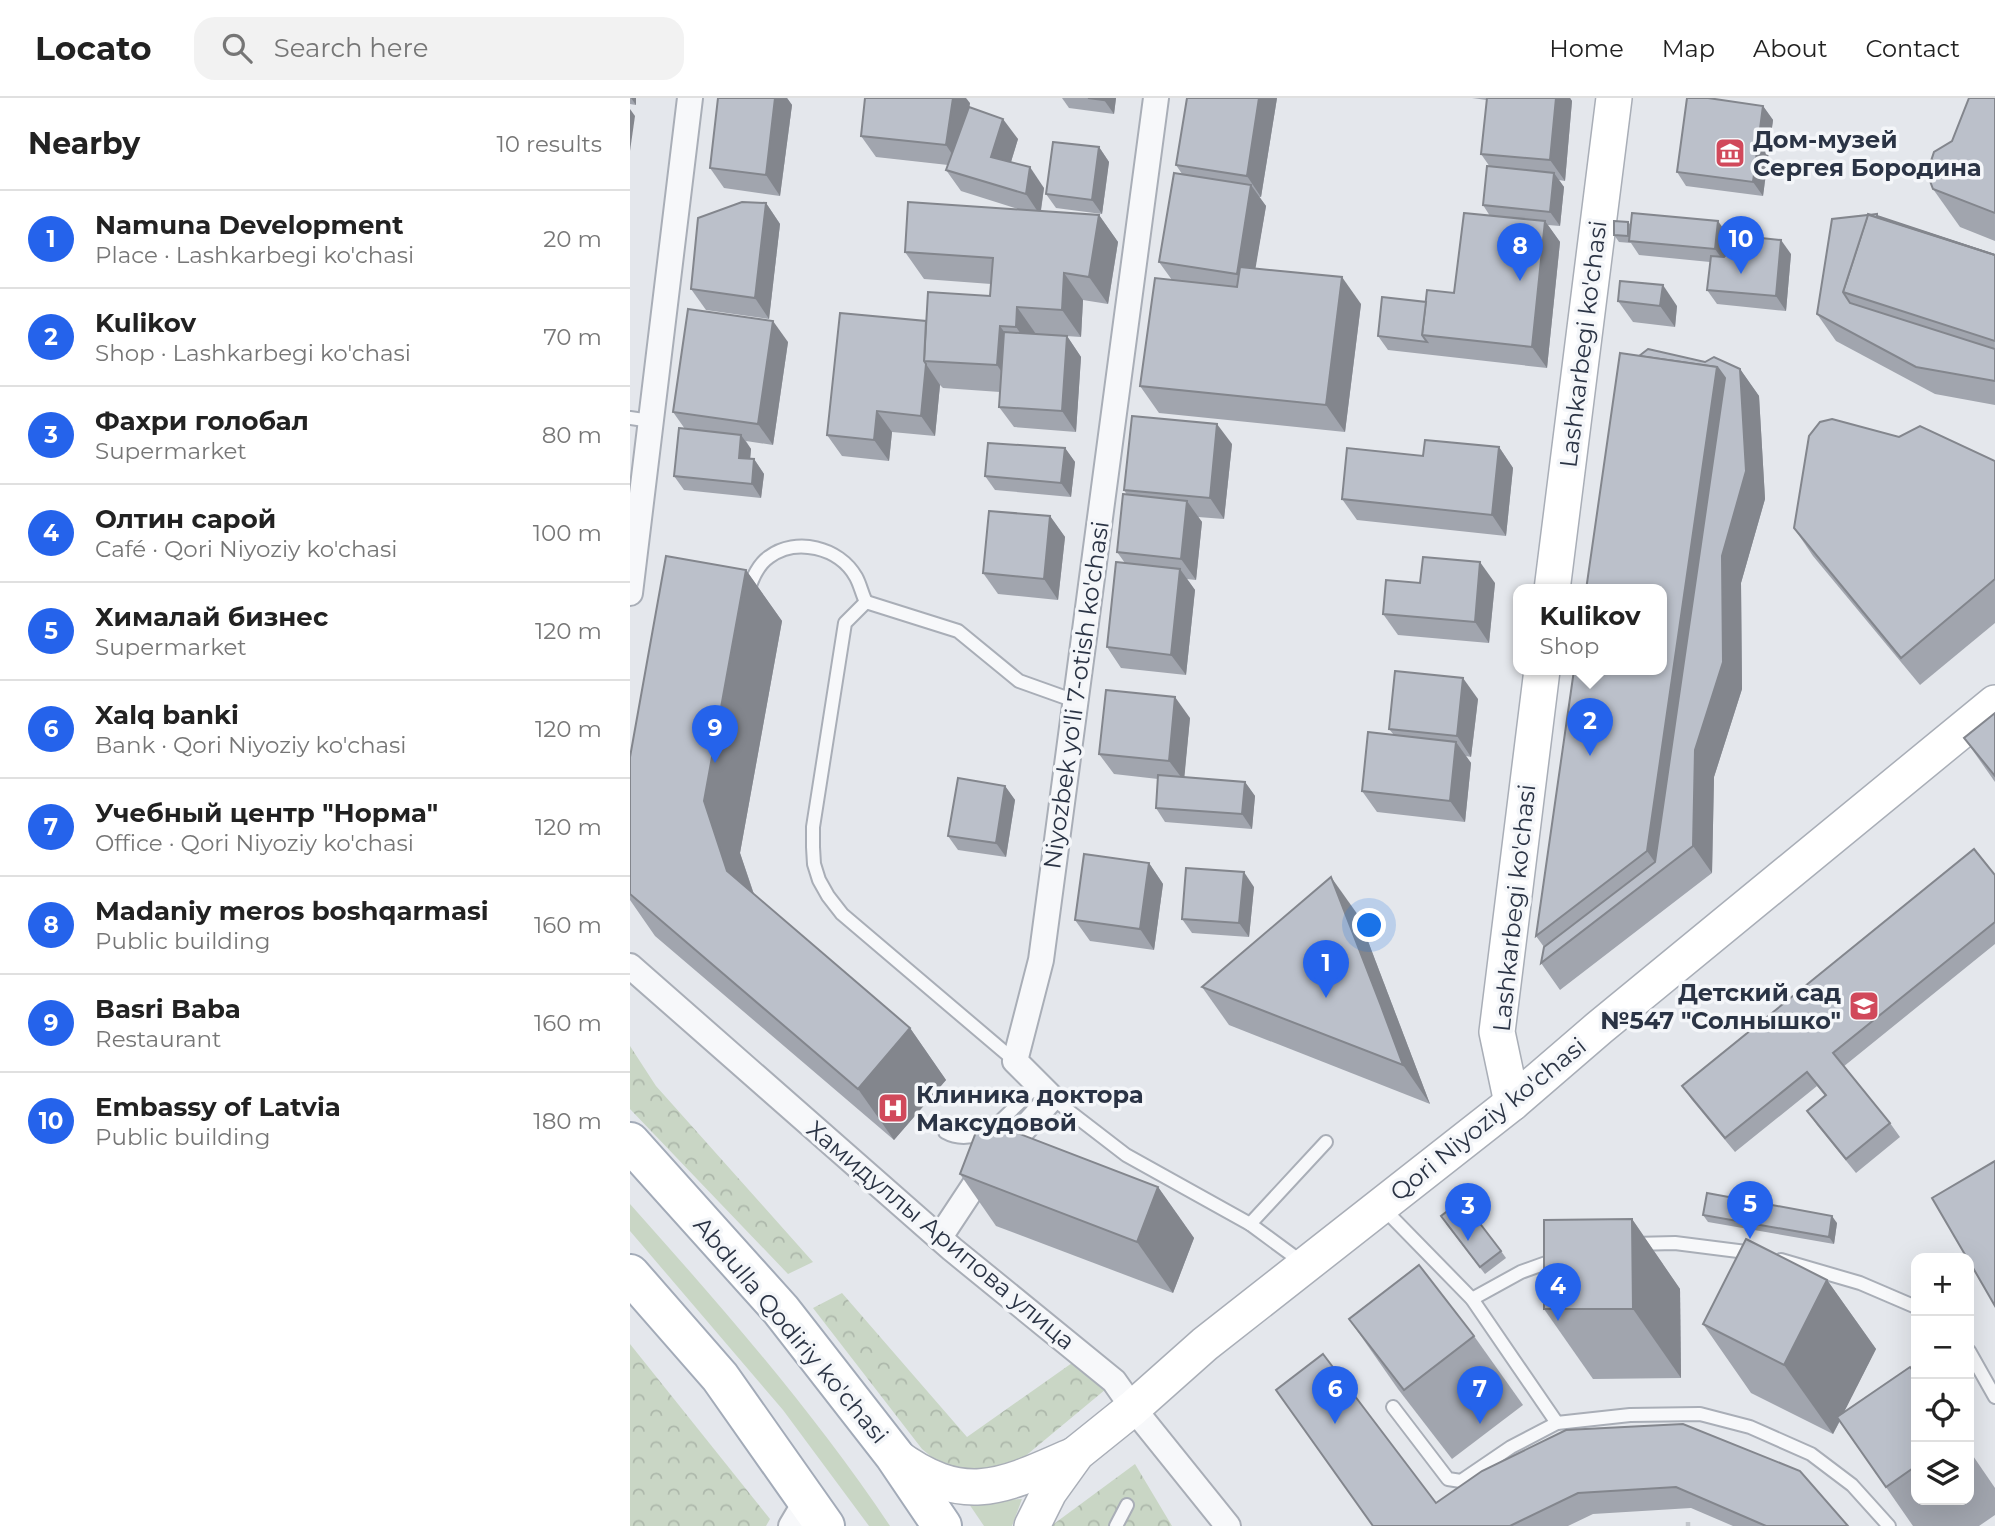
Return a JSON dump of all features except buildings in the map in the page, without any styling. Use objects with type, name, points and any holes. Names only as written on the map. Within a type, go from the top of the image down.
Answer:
[{"type":"main road","name":"Abdulla Qodiriy ko'chasi","points":[[630,1142],[781,1310],[894,1455],[942,1526]]},
{"type":"main road","points":[[630,1275],[719,1377],[808,1517]]},
{"type":"street","points":[[630,593],[641,419],[690,98]]},
{"type":"street","name":"Niyozbek yo'li 7-otish ko'chasi","points":[[1015,1061],[1041,960],[1156,98]]},
{"type":"street","name":"Lashkarbegi ko'chasi","points":[[1553,584],[1614,98]]},
{"type":"street","name":"Lashkarbegi ko'chasi","points":[[1512,1103],[1497,1032],[1541,675]]},
{"type":"street","name":"Qori Niyoziy ko'chasi","points":[[894,1455],[919,1473],[943,1483],[979,1487],[993,1486],[1029,1475],[1077,1453],[1205,1344],[1512,1103],[1599,1028],[1995,703]]},
{"type":"street","name":"Хамидуллы Арипова улица","points":[[630,966],[951,1249],[1114,1381],[1228,1526]]},
{"type":"street","points":[[940,1237],[979,1178],[1045,1092],[1015,1061]]},
{"type":"street","name":"Qori Niyoziy ko'chasi","points":[[1032,1526],[1049,1492],[1077,1453]]},
{"type":"lane","points":[[742,614],[749,588],[761,564],[779,551],[800,547],[821,550],[841,560],[855,576],[866,602],[958,631],[1019,681],[1075,701]]},
{"type":"lane","points":[[866,602],[845,623],[813,827],[814,864],[828,896],[842,914],[1015,1061]]},
{"type":"lane","points":[[945,1132],[964,1137],[985,1132],[1045,1092],[1126,1155],[1250,1224],[1306,1266]]},
{"type":"lane","points":[[1250,1224],[1326,1142]]},
{"type":"lane","points":[[1382,1207],[1472,1299],[1557,1423]]},
{"type":"lane","points":[[1617,1245],[1675,1243],[1754,1253],[1860,1283],[1911,1305]]},
{"type":"lane","points":[[1472,1299],[1521,1272],[1570,1254]]},
{"type":"lane","points":[[1974,1360],[1995,1397]]},
{"type":"lane","points":[[1393,1408],[1448,1479],[1454,1482],[1557,1423],[1630,1415],[1700,1414],[1750,1427],[1811,1454],[1852,1485],[1889,1526]]},
{"type":"lane","points":[[1116,1526],[1127,1505]]},
{"type":"green space","points":[[630,1046],[656,1086],[813,1262],[788,1274],[630,1109]]},
{"type":"green space","points":[[630,1204],[798,1401],[890,1526],[869,1526],[783,1410],[630,1231]]},
{"type":"green space","points":[[842,1293],[967,1437],[1072,1363],[1106,1389],[1023,1458],[998,1471],[957,1470],[934,1459],[922,1449],[813,1308]]},
{"type":"green space","points":[[630,1344],[770,1519],[766,1526],[630,1526]]},
{"type":"green space","points":[[1135,1464],[1172,1526],[1051,1526]]},
{"type":"green space","points":[[1022,1499],[1012,1526],[984,1526],[967,1501]]},
{"type":"place","name":"Дом-музей Сергея Бородина","points":[[1730,153]]},
{"type":"place","name":"Embassy of Latvia","points":[[1741,274]]},
{"type":"place","name":"Madaniy meros boshqarmasi","points":[[1520,281]]},
{"type":"place","name":"Kulikov","points":[[1590,756]]},
{"type":"place","name":"Basri Baba","points":[[715,763]]},
{"type":"place","name":"Namuna Development","points":[[1326,998]]},
{"type":"place","name":"Детский сад №547 \"Солнышко\"","points":[[1864,1006]]},
{"type":"place","name":"Клиника доктора Максудовой","points":[[893,1108]]},
{"type":"place","name":"Хималай бизнес","points":[[1750,1239]]},
{"type":"place","name":"Фахри голобал","points":[[1468,1241]]},
{"type":"place","name":"Олтин сарой","points":[[1558,1321]]},
{"type":"place","name":"Xalq banki","points":[[1335,1424]]},
{"type":"place","name":"Учебный центр \"Норма\"","points":[[1480,1424]]}]
